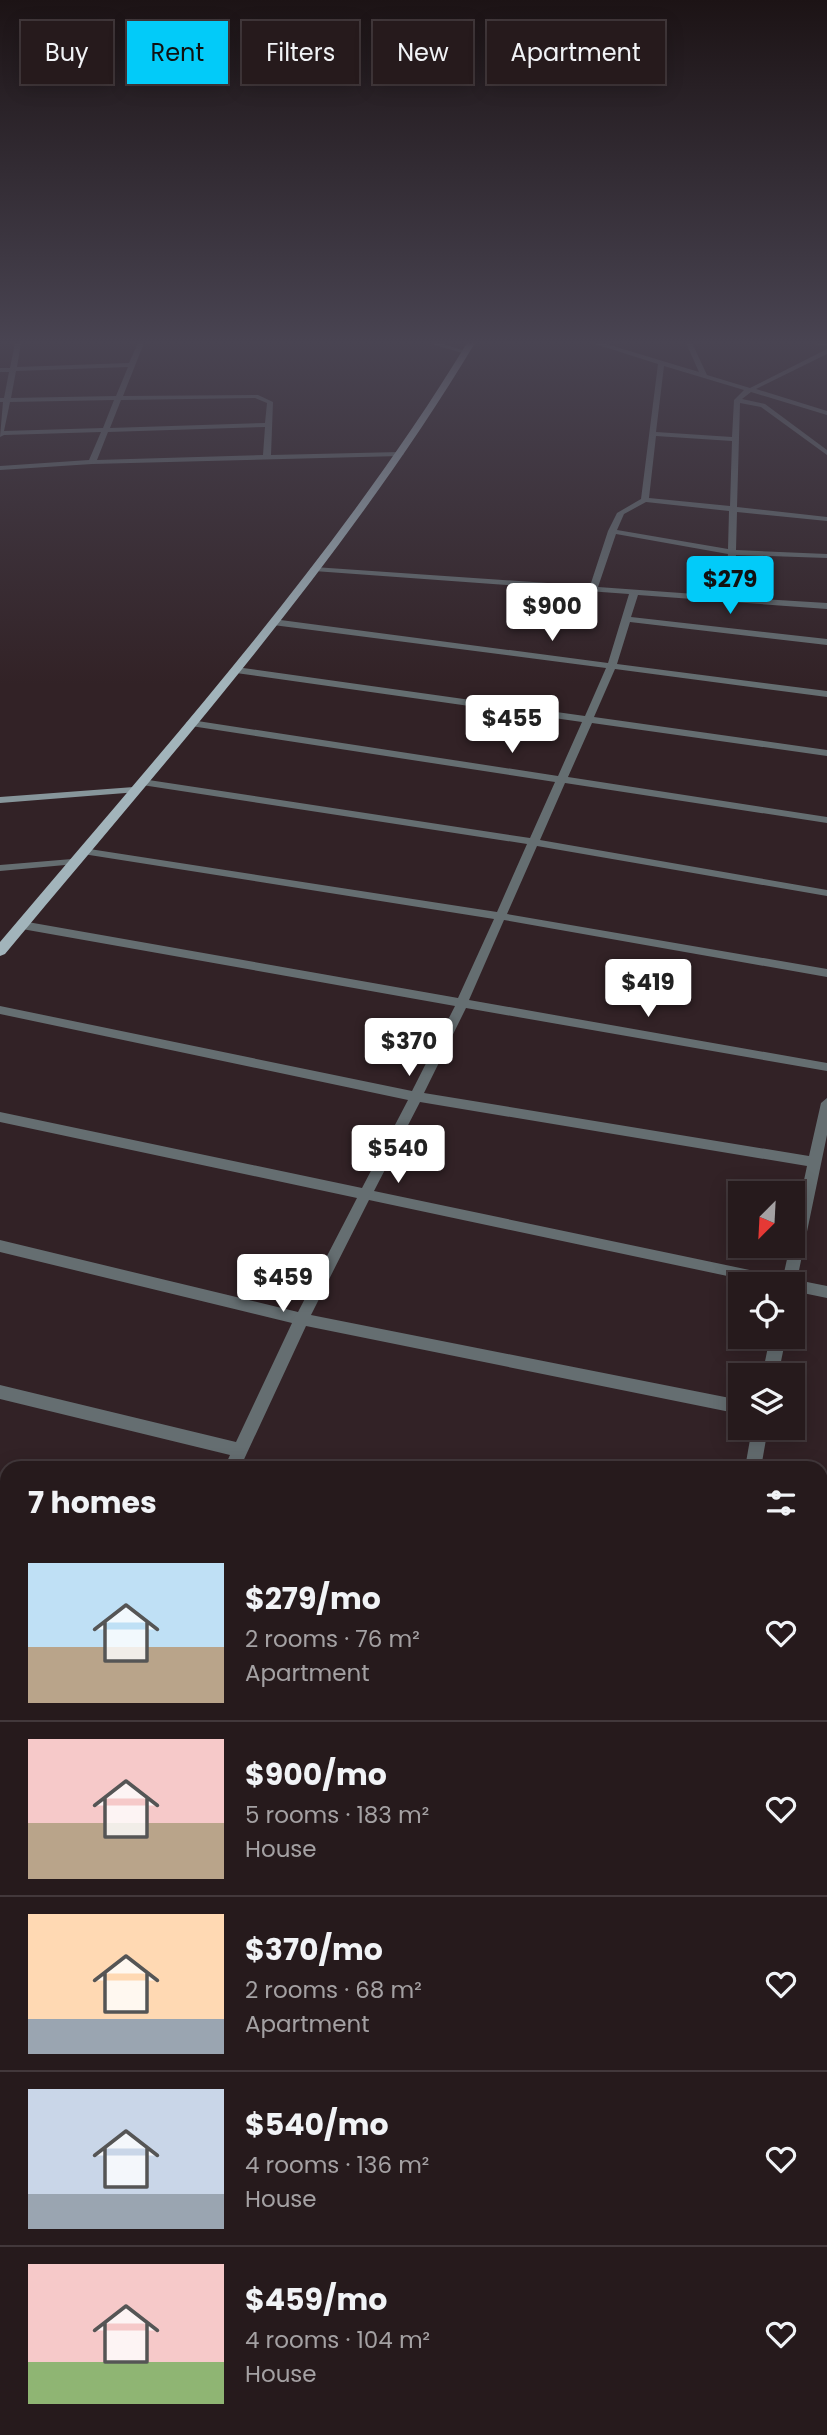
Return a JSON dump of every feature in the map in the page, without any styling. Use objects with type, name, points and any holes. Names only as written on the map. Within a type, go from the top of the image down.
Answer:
[{"type":"main road","points":[[0,951],[72,862],[236,670],[398,457]]},
{"type":"street","points":[[92,462],[94,457]]},
{"type":"street","points":[[0,468],[249,457]]},
{"type":"street","points":[[645,500],[651,457]]},
{"type":"street","points":[[727,599],[732,552],[735,457]]},
{"type":"street","points":[[593,590],[612,531],[621,513],[645,500],[827,520]]},
{"type":"street","points":[[612,531],[732,552],[827,556]]},
{"type":"street","points":[[314,569],[827,606]]},
{"type":"street","points":[[235,1461],[300,1319],[367,1196],[462,1003],[612,666],[629,619],[634,593]]},
{"type":"street","points":[[629,619],[827,642]]},
{"type":"street","points":[[273,622],[827,694]]},
{"type":"street","points":[[236,670],[827,753]]},
{"type":"street","points":[[191,723],[827,820]]},
{"type":"street","points":[[0,800],[138,786],[534,842],[827,892]]},
{"type":"street","points":[[83,851],[500,916],[827,973]]},
{"type":"street","points":[[0,868],[72,862]]},
{"type":"street","points":[[22,925],[827,1067]]},
{"type":"street","points":[[0,1010],[417,1097],[815,1162]]},
{"type":"street","points":[[793,1272],[827,1102]]},
{"type":"street","points":[[0,1117],[728,1272]]},
{"type":"street","points":[[0,1246],[300,1319],[728,1405]]},
{"type":"street","points":[[805,1288],[827,1292]]},
{"type":"street","points":[[0,1392],[240,1450]]},
{"type":"street","points":[[755,1461],[758,1440]]}]
